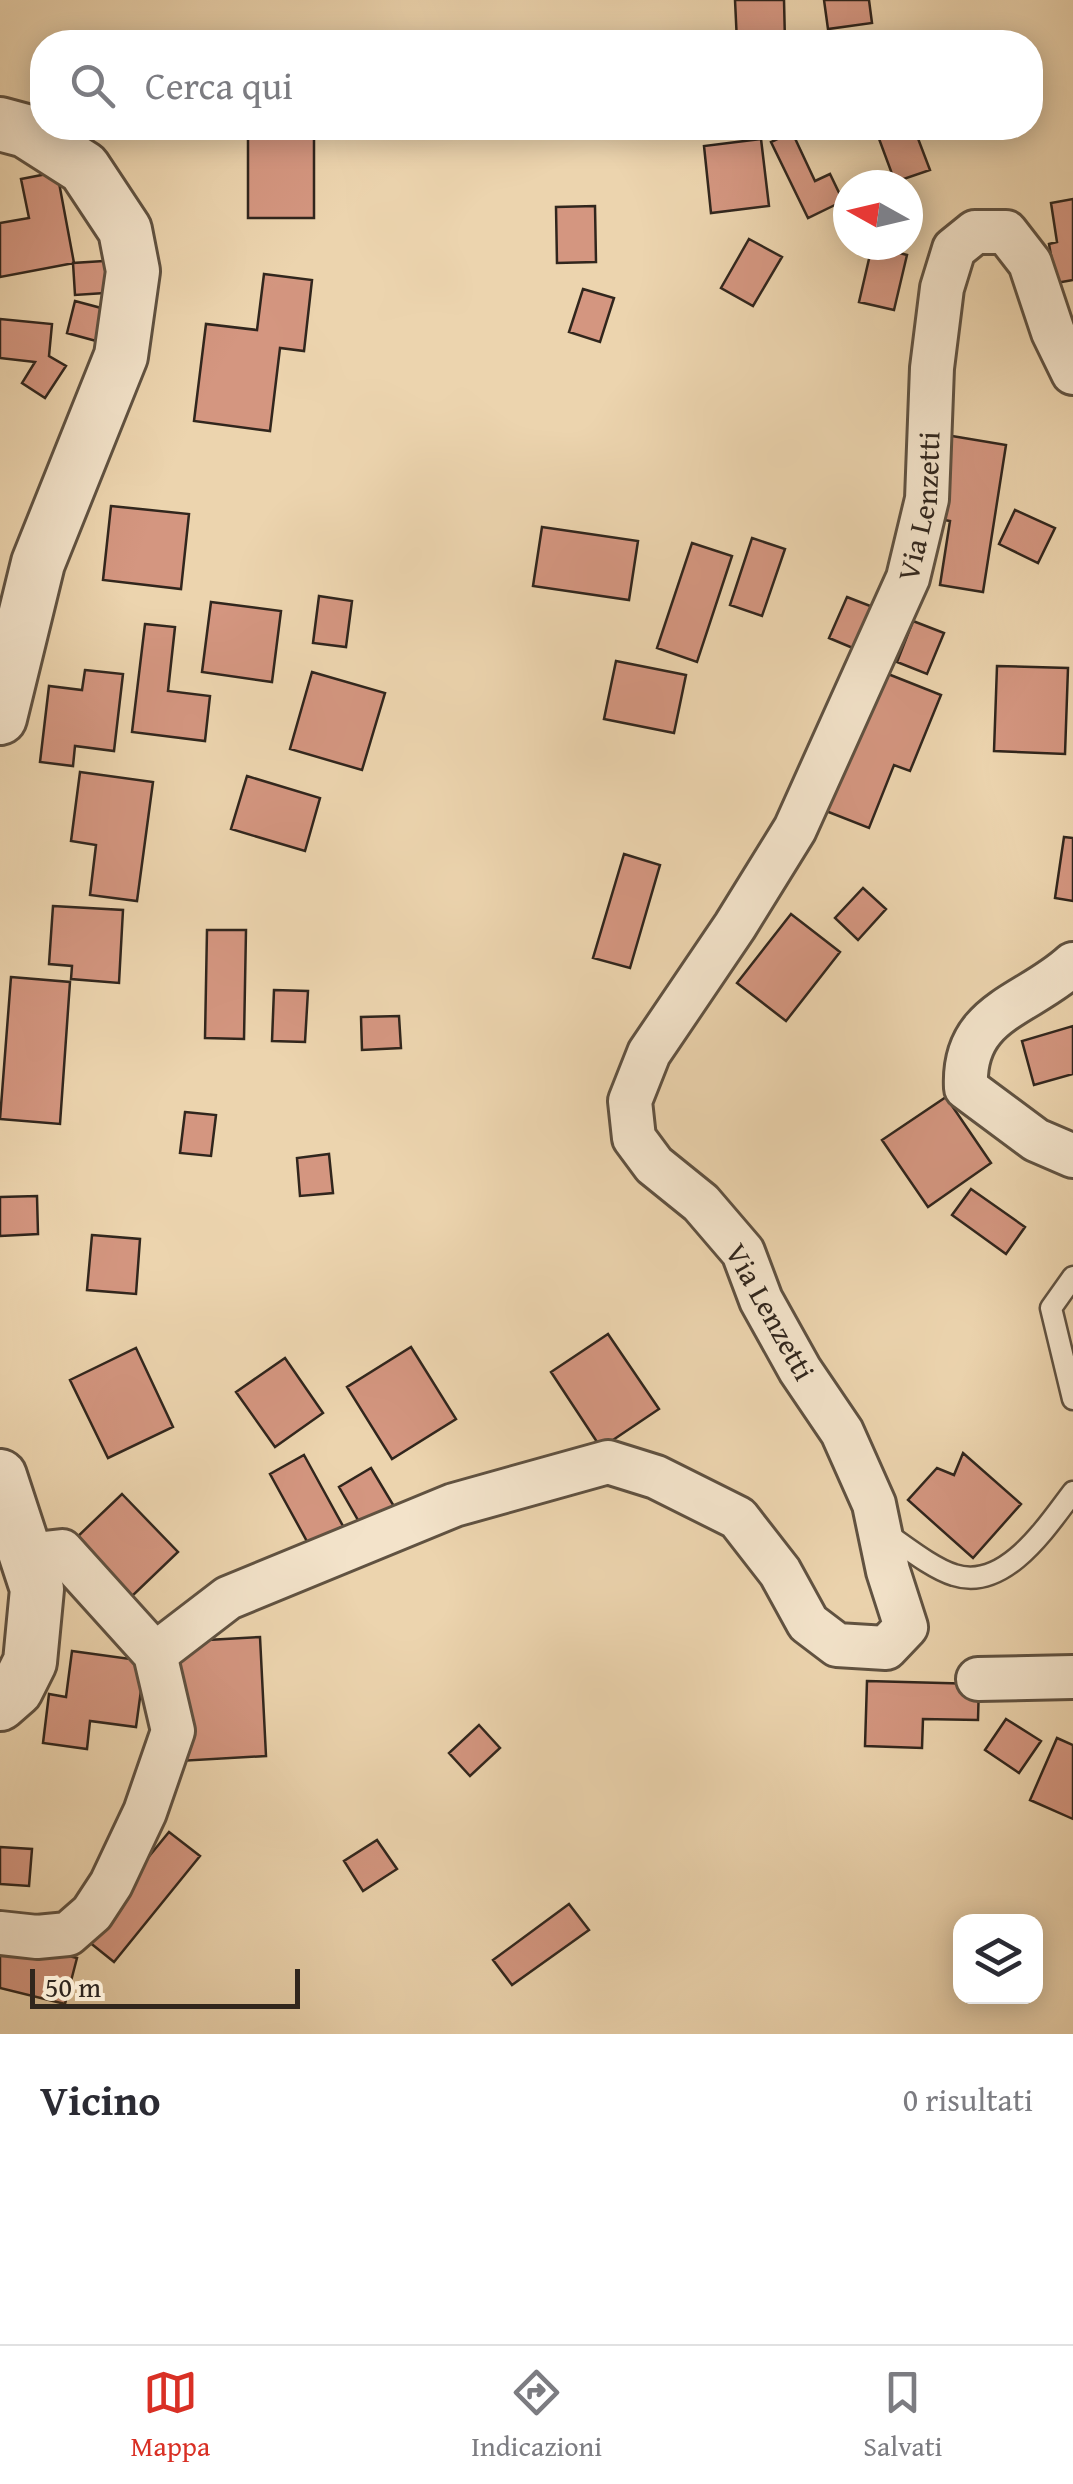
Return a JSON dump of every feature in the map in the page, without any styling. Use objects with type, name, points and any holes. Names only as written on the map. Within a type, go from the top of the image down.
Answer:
[{"type":"street","points":[[0,124],[30,134]]},
{"type":"street","points":[[0,718],[38,563],[121,356],[133,271],[125,230],[84,168],[40,140]]},
{"type":"street","name":"Via Lenzetti","points":[[155,1654],[228,1598],[454,1505],[608,1462],[656,1477],[738,1518],[780,1572],[808,1623],[837,1645],[886,1648],[906,1627],[874,1504],[842,1432],[760,1300],[742,1252],[701,1204],[654,1165],[634,1138],[630,1101],[648,1052],[696,985],[796,828],[908,578],[927,499],[932,368],[942,288],[954,248],[975,232],[1006,232],[1030,263],[1052,332],[1073,373]]},
{"type":"street","points":[[1073,964],[1043,988],[990,1018],[964,1060],[966,1088],[1036,1140],[1073,1156]]},
{"type":"street","points":[[0,1476],[37,1588],[30,1662],[16,1690],[0,1704]]},
{"type":"street","points":[[0,1934],[68,1934],[92,1913],[111,1884],[145,1812],[173,1730],[155,1654],[62,1550],[26,1555]]},
{"type":"street","points":[[978,1679],[1073,1676]]},
{"type":"lane","points":[[1073,1277],[1051,1308],[1073,1399]]},
{"type":"lane","points":[[879,1529],[954,1575],[982,1578],[1029,1550],[1073,1492]]},
{"type":"building","points":[[735,0],[784,0],[785,30],[736,30]]},
{"type":"building","points":[[824,0],[869,0],[872,23],[828,29]]},
{"type":"building","points":[[248,140],[314,140],[314,218],[248,218]]},
{"type":"building","points":[[761,140],[769,206],[711,213],[704,146]]},
{"type":"building","points":[[775,140],[796,140],[815,181],[830,174],[833,180],[833,206],[808,218],[771,142]]},
{"type":"building","points":[[879,140],[919,140],[930,170],[891,170]]},
{"type":"building","points":[[57,172],[74,263],[0,277],[0,223],[29,218],[21,179]]},
{"type":"building","points":[[1073,199],[1073,280],[1056,283],[1049,244],[1057,242],[1051,203]]},
{"type":"building","points":[[595,206],[596,262],[557,263],[556,207]]},
{"type":"building","points":[[749,239],[782,257],[753,306],[721,288]]},
{"type":"building","points":[[119,260],[120,292],[75,295],[73,263]]},
{"type":"building","points":[[869,260],[906,260],[894,310],[859,302]]},
{"type":"building","points":[[264,274],[312,280],[304,351],[280,348],[270,431],[194,421],[206,324],[257,330]]},
{"type":"building","points":[[583,289],[614,298],[600,342],[569,332]]},
{"type":"building","points":[[75,301],[116,312],[107,344],[67,333]]},
{"type":"building","points":[[0,319],[52,324],[49,356],[66,366],[45,398],[22,383],[35,362],[0,358]]},
{"type":"building","points":[[952,436],[1006,445],[983,592],[940,585],[950,521],[939,519]]},
{"type":"building","points":[[111,506],[189,514],[181,589],[103,580]]},
{"type":"building","points":[[1015,510],[1055,528],[1038,563],[999,544]]},
{"type":"building","points":[[542,527],[638,541],[629,600],[533,586]]},
{"type":"building","points":[[752,538],[785,549],[762,616],[730,605]]},
{"type":"building","points":[[692,543],[732,556],[697,662],[657,648]]},
{"type":"building","points":[[319,596],[352,601],[346,647],[313,643]]},
{"type":"building","points":[[847,597],[878,609],[860,651],[829,638]]},
{"type":"building","points":[[211,602],[281,611],[272,682],[202,672]]},
{"type":"building","points":[[913,621],[944,633],[927,674],[897,662]]},
{"type":"building","points":[[145,624],[175,627],[168,691],[210,696],[205,741],[132,732]]},
{"type":"building","points":[[616,661],[686,675],[674,733],[604,719]]},
{"type":"building","points":[[997,666],[1068,668],[1065,754],[994,751]]},
{"type":"building","points":[[85,670],[123,674],[114,751],[75,746],[73,766],[40,762],[49,686],[82,690]]},
{"type":"building","points":[[312,672],[385,693],[362,770],[290,749]]},
{"type":"building","points":[[883,672],[941,695],[910,771],[894,765],[869,828],[826,811]]},
{"type":"building","points":[[80,772],[153,782],[137,901],[90,895],[96,845],[71,841]]},
{"type":"building","points":[[247,776],[320,798],[305,851],[231,829]]},
{"type":"building","points":[[1064,837],[1073,838],[1073,901],[1055,898]]},
{"type":"building","points":[[624,854],[660,865],[630,968],[593,958]]},
{"type":"building","points":[[863,888],[886,909],[858,940],[835,918]]},
{"type":"building","points":[[53,906],[123,910],[119,983],[71,979],[72,966],[49,964]]},
{"type":"building","points":[[791,914],[840,952],[786,1021],[737,983]]},
{"type":"building","points":[[207,930],[246,930],[244,1039],[205,1038]]},
{"type":"building","points":[[11,977],[70,982],[60,1124],[0,1119]]},
{"type":"building","points":[[274,990],[308,991],[305,1042],[272,1041]]},
{"type":"building","points":[[399,1016],[401,1048],[362,1050],[361,1017]]},
{"type":"building","points":[[1073,1026],[1073,1074],[1034,1085],[1022,1041]]},
{"type":"building","points":[[946,1097],[991,1163],[928,1207],[882,1140]]},
{"type":"building","points":[[185,1112],[216,1115],[211,1156],[180,1153]]},
{"type":"building","points":[[329,1154],[333,1193],[300,1196],[297,1158]]},
{"type":"building","points":[[971,1189],[1025,1227],[1006,1254],[952,1215]]},
{"type":"building","points":[[37,1196],[38,1234],[0,1236],[0,1197]]},
{"type":"building","points":[[92,1235],[140,1239],[136,1294],[87,1290]]},
{"type":"building","points":[[608,1334],[659,1409],[601,1448],[551,1372]]},
{"type":"building","points":[[411,1347],[456,1419],[392,1459],[347,1387]]},
{"type":"building","points":[[136,1348],[173,1427],[108,1458],[70,1380]]},
{"type":"building","points":[[285,1358],[323,1413],[275,1447],[236,1392]]},
{"type":"building","points":[[963,1453],[1021,1504],[973,1558],[908,1500],[937,1468],[954,1475]]},
{"type":"building","points":[[304,1455],[343,1526],[309,1545],[270,1474]]},
{"type":"building","points":[[371,1468],[395,1508],[362,1527],[339,1487]]},
{"type":"building","points":[[122,1494],[178,1552],[129,1599],[74,1540]]},
{"type":"building","points":[[260,1637],[266,1756],[179,1761],[172,1642]]},
{"type":"building","points":[[72,1651],[145,1661],[136,1727],[90,1721],[87,1749],[43,1743],[49,1694],[66,1697]]},
{"type":"building","points":[[867,1681],[979,1684],[978,1720],[923,1719],[922,1748],[865,1746]]},
{"type":"building","points":[[1006,1719],[1041,1741],[1019,1773],[985,1750]]},
{"type":"building","points":[[479,1725],[500,1748],[470,1776],[449,1753]]},
{"type":"building","points":[[1057,1738],[1073,1745],[1073,1819],[1030,1800]]},
{"type":"building","points":[[169,1832],[200,1856],[114,1962],[83,1937]]},
{"type":"building","points":[[377,1840],[397,1869],[363,1891],[344,1861]]},
{"type":"building","points":[[0,1847],[32,1849],[29,1886],[0,1884]]},
{"type":"building","points":[[569,1904],[589,1930],[512,1985],[493,1960]]},
{"type":"building","points":[[0,1939],[77,1958],[65,2004],[0,1988]]}]
